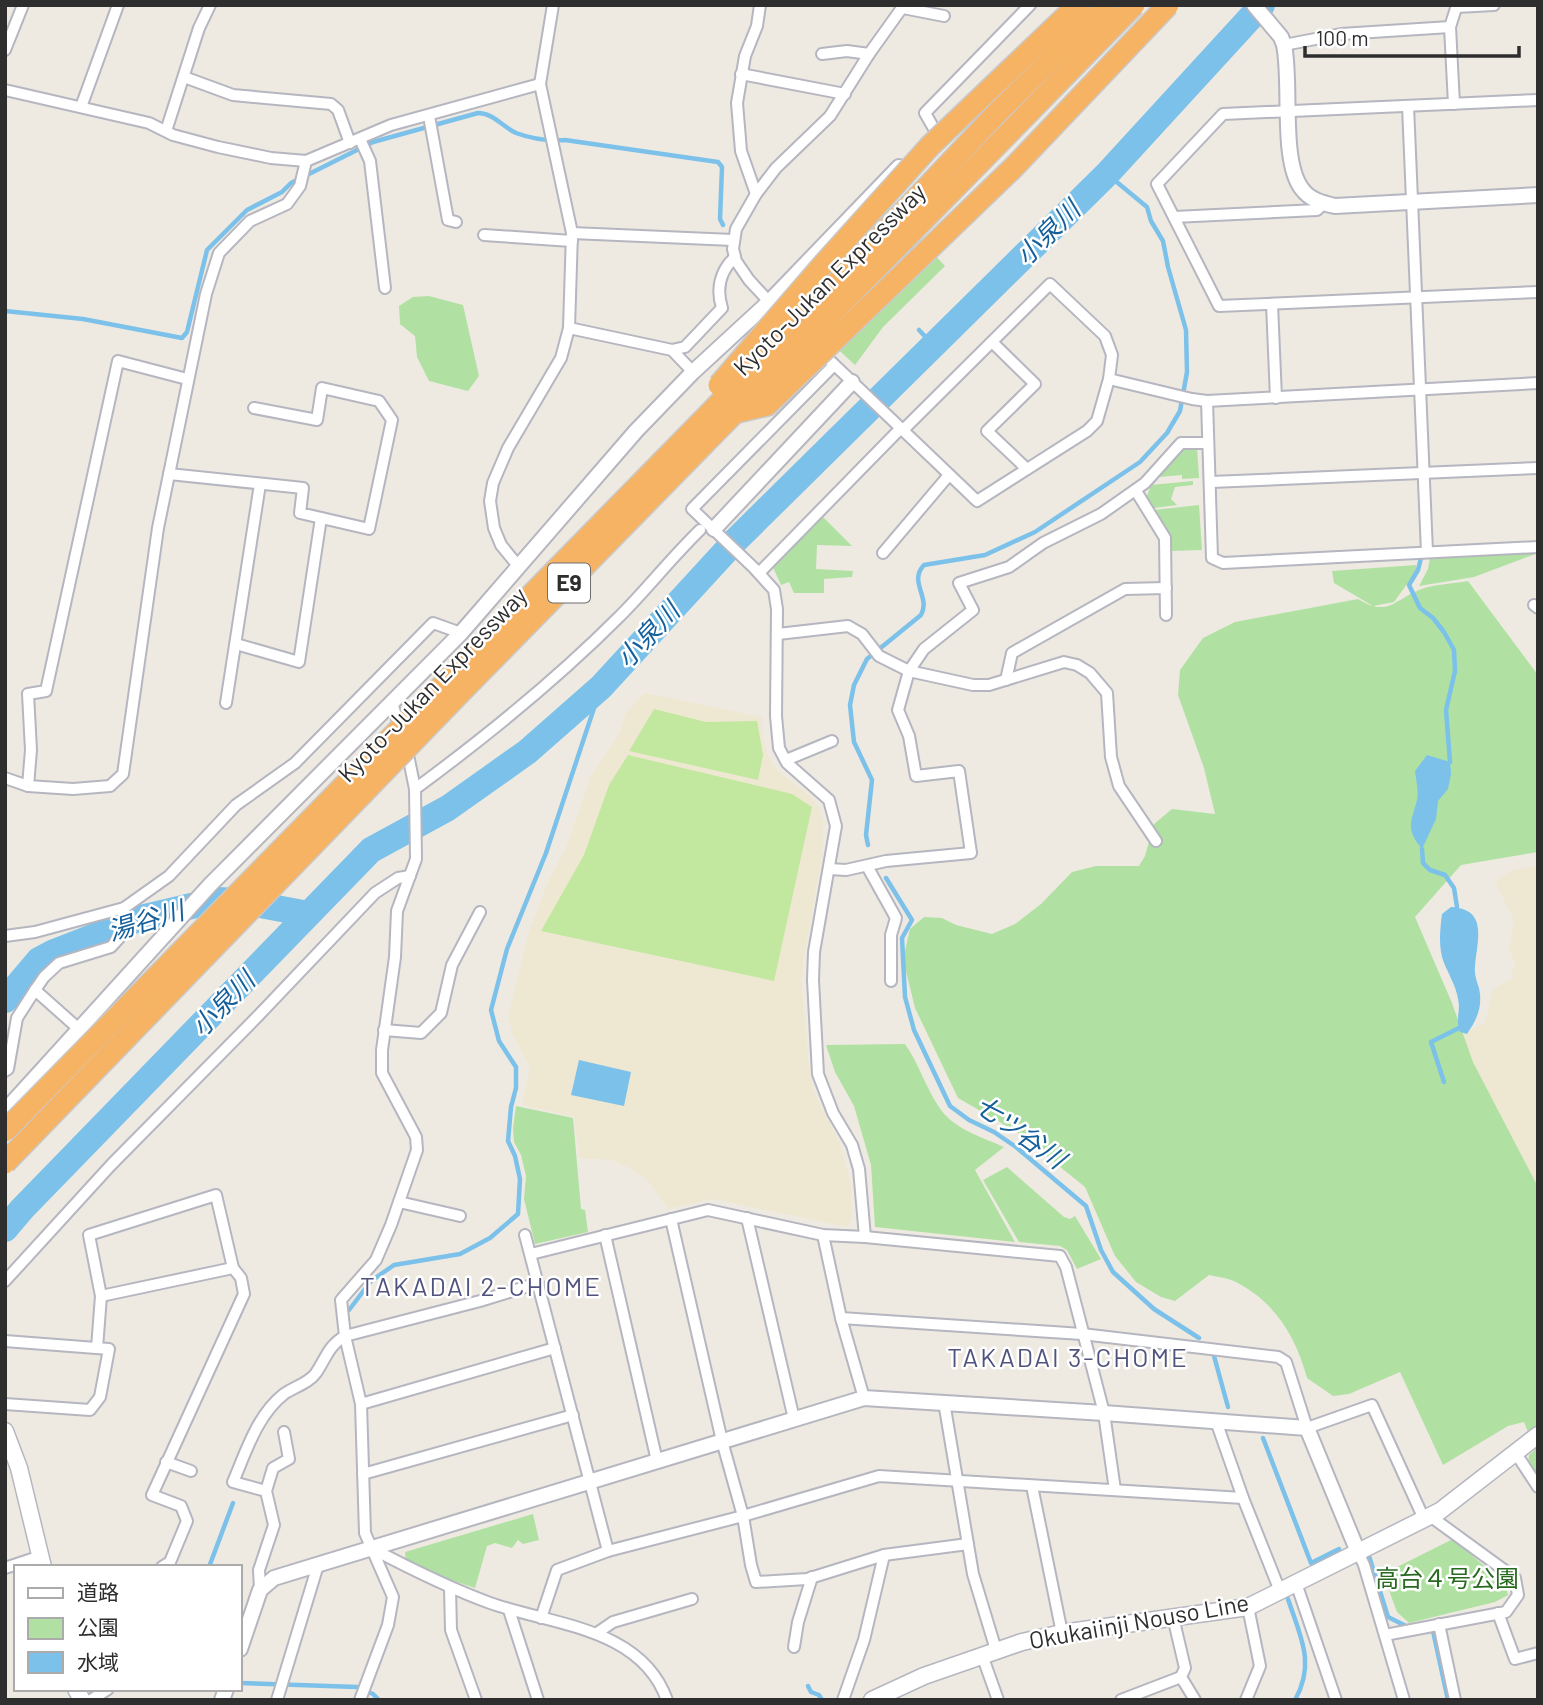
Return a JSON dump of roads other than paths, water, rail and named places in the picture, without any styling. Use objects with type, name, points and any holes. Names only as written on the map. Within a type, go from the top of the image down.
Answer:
[{"type":"highway","points":[[607,518],[821,267],[930,146],[1078,5]]},
{"type":"highway","name":"Kyoto-Jukan Expressway","points":[[5,1132],[810,311],[997,113],[1106,5]]},
{"type":"highway","name":"Kyoto-Jukan Expressway","points":[[5,1163],[461,692],[1134,5]]},
{"type":"highway","points":[[737,412],[767,405],[1014,167],[1168,5]]},
{"type":"main road","points":[[5,1431],[19,1468],[42,1561]]},
{"type":"main road","name":"Okukaiinji Nouso Line","points":[[872,1700],[924,1676],[989,1652],[1062,1633],[1248,1607],[1440,1511],[1538,1435]]},
{"type":"street","points":[[5,50],[23,5]]},
{"type":"street","points":[[81,107],[118,5]]},
{"type":"street","points":[[166,131],[199,29],[210,5]]},
{"type":"street","points":[[519,567],[501,545],[494,528],[490,501],[493,483],[508,448],[561,358],[569,328],[572,237],[540,84],[553,5]]},
{"type":"street","points":[[756,194],[745,166],[738,135],[737,103],[745,56],[757,26],[760,5]]},
{"type":"street","points":[[937,134],[925,113],[1030,5]]},
{"type":"street","points":[[5,1111],[210,885],[461,633],[636,431],[693,372],[769,302],[888,178],[1043,44],[1095,5]]},
{"type":"street","points":[[1254,5],[1281,39],[1289,111],[1291,167],[1300,187],[1308,196],[1335,206],[1538,195]]},
{"type":"street","points":[[1454,104],[1450,27],[1457,6],[1494,5]]},
{"type":"street","points":[[756,571],[900,427],[1050,284],[1105,336],[1112,355],[1109,379],[1097,421],[1087,432],[976,501],[900,427],[769,302],[749,280],[734,257],[733,240],[756,194],[776,168],[830,116],[903,7],[944,16]]},
{"type":"street","points":[[1281,39],[1450,27]]},
{"type":"street","points":[[822,54],[847,51],[869,54]]},
{"type":"street","points":[[741,74],[845,94]]},
{"type":"street","points":[[184,77],[233,95],[331,104],[338,110],[370,161],[385,288]]},
{"type":"street","points":[[5,90],[149,123],[166,131],[245,153],[306,161],[391,125],[540,84]]},
{"type":"street","points":[[1538,100],[1223,114],[1157,184],[1219,306],[1538,292]]},
{"type":"street","points":[[1408,106],[1427,552]]},
{"type":"street","points":[[429,116],[448,220],[456,222]]},
{"type":"street","points":[[5,778],[28,786],[73,789],[110,786],[123,774],[156,542],[206,293],[219,253],[250,221],[287,204],[300,186],[306,161]]},
{"type":"street","points":[[1174,218],[1317,210],[1324,203]]},
{"type":"street","points":[[484,234],[733,240]]},
{"type":"street","points":[[569,328],[671,350],[685,347],[722,308],[720,281],[734,257]]},
{"type":"street","points":[[1272,304],[1276,398]]},
{"type":"street","points":[[992,342],[1035,384],[988,431],[1027,469]]},
{"type":"street","points":[[671,350],[693,372]]},
{"type":"street","points":[[28,786],[31,750],[28,694],[46,691],[118,361],[187,379]]},
{"type":"street","points":[[834,365],[692,509],[711,531],[774,590],[778,634],[776,716],[779,748],[786,760],[830,800],[835,812],[836,826],[814,952],[818,1074],[833,1113],[852,1145],[859,1169],[865,1237]]},
{"type":"street","points":[[1109,379],[1207,401],[1538,383]]},
{"type":"street","points":[[415,794],[573,661],[622,614],[676,554],[711,531],[855,385]]},
{"type":"street","points":[[169,474],[303,488],[300,513],[369,529],[392,420],[379,401],[323,388],[317,420],[254,408]]},
{"type":"street","points":[[1207,401],[1212,558],[1223,563],[1538,547]]},
{"type":"street","points":[[829,869],[846,870],[886,861],[971,853],[959,771],[916,776],[909,736],[898,710],[909,671],[924,649],[973,610],[959,583],[1009,567],[1042,543],[1101,514],[1136,491],[1181,443],[1207,443]]},
{"type":"street","points":[[1211,482],[1538,468]]},
{"type":"street","points":[[883,553],[949,475]]},
{"type":"street","points":[[226,703],[260,484]]},
{"type":"street","points":[[1136,491],[1165,538],[1166,615]]},
{"type":"street","points":[[236,644],[299,662],[321,518]]},
{"type":"street","points":[[1006,680],[1013,653],[1125,589],[1166,588]]},
{"type":"street","points":[[5,936],[35,932],[124,908],[181,866],[236,805],[295,763],[433,623],[461,633]]},
{"type":"street","points":[[778,634],[848,626],[856,629],[878,656],[909,671],[973,685],[989,685],[1064,662],[1076,665],[1090,673],[1107,693],[1111,757],[1119,786],[1156,841]]},
{"type":"street","points":[[360,1700],[388,1625],[393,1597],[365,1533],[361,1404],[345,1336],[341,1300],[376,1260],[414,1163],[416,1137],[382,1073],[384,1030],[395,957],[397,911],[416,859],[415,794],[406,747],[392,703]]},
{"type":"street","points":[[786,760],[832,741]]},
{"type":"street","points":[[870,865],[896,918],[891,934],[891,981]]},
{"type":"street","points":[[5,1281],[111,1165],[375,893],[398,878],[410,876]]},
{"type":"street","points":[[5,1071],[8,1069],[17,1018],[44,977],[60,962],[111,947],[120,937],[124,908]]},
{"type":"street","points":[[384,1030],[421,1033],[441,1013],[452,965],[480,912]]},
{"type":"street","points":[[35,990],[80,1030]]},
{"type":"street","points":[[97,1348],[101,1296],[89,1235],[216,1195],[233,1268],[241,1278],[244,1294],[152,1495],[181,1506],[187,1521],[170,1562],[165,1565]]},
{"type":"street","points":[[399,1202],[460,1216]]},
{"type":"street","points":[[531,1254],[708,1210],[823,1235],[1060,1256],[1066,1267],[1104,1413],[1115,1490]]},
{"type":"street","points":[[671,1219],[757,1582],[812,1577],[884,1555],[968,1544]]},
{"type":"street","points":[[747,1219],[794,1419]]},
{"type":"street","points":[[526,1235],[608,1551]]},
{"type":"street","points":[[605,1235],[657,1461]]},
{"type":"street","points":[[823,1235],[841,1318],[864,1398]]},
{"type":"street","points":[[101,1296],[233,1268]]},
{"type":"street","points":[[266,1491],[233,1482],[254,1432],[269,1410],[284,1395],[314,1376],[333,1342],[345,1336],[538,1283]]},
{"type":"street","points":[[841,1318],[1083,1334],[1278,1357],[1286,1362],[1307,1429],[1364,1565],[1404,1700]]},
{"type":"street","points":[[5,1341],[110,1349],[100,1397],[90,1410],[5,1404]]},
{"type":"street","points":[[361,1404],[555,1348]]},
{"type":"street","points":[[260,1590],[275,1578],[864,1398],[1307,1429],[1372,1405],[1427,1517],[1515,1578],[1518,1595],[1506,1612],[1385,1635]]},
{"type":"street","points":[[944,1402],[973,1574],[998,1700]]},
{"type":"street","points":[[363,1474],[573,1415]]},
{"type":"street","points":[[1216,1421],[1243,1499],[1280,1591]]},
{"type":"street","points":[[242,1643],[260,1590],[259,1570],[274,1525],[266,1491],[273,1468],[289,1459],[284,1432]]},
{"type":"street","points":[[1515,1452],[1538,1487]]},
{"type":"street","points":[[166,1462],[191,1471]]},
{"type":"street","points":[[541,1618],[557,1570],[608,1551],[743,1516],[878,1476],[1243,1499]]},
{"type":"street","points":[[1032,1486],[1062,1633]]},
{"type":"street","points":[[372,1548],[450,1588],[509,1609],[597,1633],[622,1645],[647,1665],[667,1700]]},
{"type":"street","points":[[844,1700],[864,1640],[884,1555]]},
{"type":"street","points":[[21,1565],[42,1561]]},
{"type":"street","points":[[277,1700],[318,1565]]},
{"type":"street","points":[[794,1647],[798,1622],[812,1577]]},
{"type":"street","points":[[1296,1583],[1336,1700]]},
{"type":"street","points":[[450,1588],[451,1630],[476,1700]]},
{"type":"street","points":[[597,1633],[613,1622],[692,1599]]},
{"type":"street","points":[[1246,1700],[1260,1666],[1248,1607]]},
{"type":"street","points":[[509,1609],[538,1700]]},
{"type":"street","points":[[1498,1613],[1515,1659],[1538,1653]]},
{"type":"street","points":[[1121,1700],[1181,1677],[1185,1668],[1173,1617]]},
{"type":"street","points":[[1439,1625],[1455,1700]]},
{"type":"street","points":[[1181,1677],[1195,1700]]},
{"type":"water","points":[[1427,755],[1450,762],[1451,774],[1448,789],[1438,801],[1436,819],[1422,849],[1411,831],[1411,821],[1418,797],[1415,771]]},
{"type":"water","points":[[1451,907],[1471,914],[1478,929],[1475,970],[1480,1007],[1467,1034],[1460,1032],[1457,994],[1441,951],[1442,914]]},
{"type":"water","points":[[579,1060],[631,1072],[624,1106],[571,1095]]},
{"type":"waterway","name":"小泉川","points":[[5,1229],[371,850],[448,808],[527,752],[601,687],[736,540],[1107,174],[1262,5]]},
{"type":"waterway","points":[[5,311],[83,319],[182,338],[187,332],[207,250],[247,210],[282,192],[291,183],[373,142],[478,113],[493,118],[516,133],[534,138],[718,162],[722,167],[720,219],[723,225]]},
{"type":"waterway","points":[[868,845],[866,835],[872,780],[854,742],[850,705],[854,685],[867,659],[921,615],[923,602],[918,577],[924,565],[985,555],[1035,532],[1140,462],[1167,433],[1180,411],[1187,372],[1186,330],[1163,241],[1151,221],[1147,207],[1107,174]]},
{"type":"waterway","points":[[919,330],[934,346]]},
{"type":"waterway","points":[[1421,558],[1418,570],[1409,585],[1420,608],[1433,618],[1454,650],[1455,671],[1446,710],[1450,762]]},
{"type":"waterway","points":[[349,1310],[371,1281],[394,1265],[460,1254],[490,1238],[518,1214],[520,1179],[515,1156],[508,1141],[511,1107],[516,1088],[516,1067],[499,1041],[491,1010],[507,949],[546,853],[601,687]]},
{"type":"waterway","points":[[1422,849],[1423,863],[1430,870],[1445,875],[1454,888],[1457,907]]},
{"type":"waterway","name":"七ツ谷川","points":[[886,878],[912,920],[902,938],[905,997],[914,1030],[950,1106],[1016,1147],[1086,1206],[1101,1250],[1113,1272],[1154,1309],[1199,1338]]},
{"type":"waterway","name":"湯谷川","points":[[5,1000],[39,960],[141,918],[217,900],[239,901],[308,914]]},
{"type":"waterway","points":[[1444,1082],[1431,1042],[1459,1028]]},
{"type":"waterway","name":"七ツ谷川","points":[[1214,1356],[1228,1407]]},
{"type":"waterway","name":"七ツ谷川","points":[[1263,1438],[1311,1563],[1339,1549]]},
{"type":"waterway","points":[[210,1565],[233,1503]]},
{"type":"waterway","points":[[1369,1556],[1388,1617],[1406,1626]]},
{"type":"waterway","points":[[1288,1599],[1301,1637],[1305,1662],[1301,1687],[1295,1700]]},
{"type":"waterway","points":[[1433,1631],[1448,1700]]},
{"type":"waterway","points":[[242,1683],[357,1687],[373,1694],[379,1700]]},
{"type":"waterway","points":[[808,1686],[811,1692],[819,1695],[822,1700]]},
{"type":"district","name":"TAKADAI 2-CHOME","points":[[481,1287]]},
{"type":"district","name":"TAKADAI 3-CHOME","points":[[1068,1358]]},
{"type":"park label","name":"高台４号公園","points":[[1447,1579]]}]
